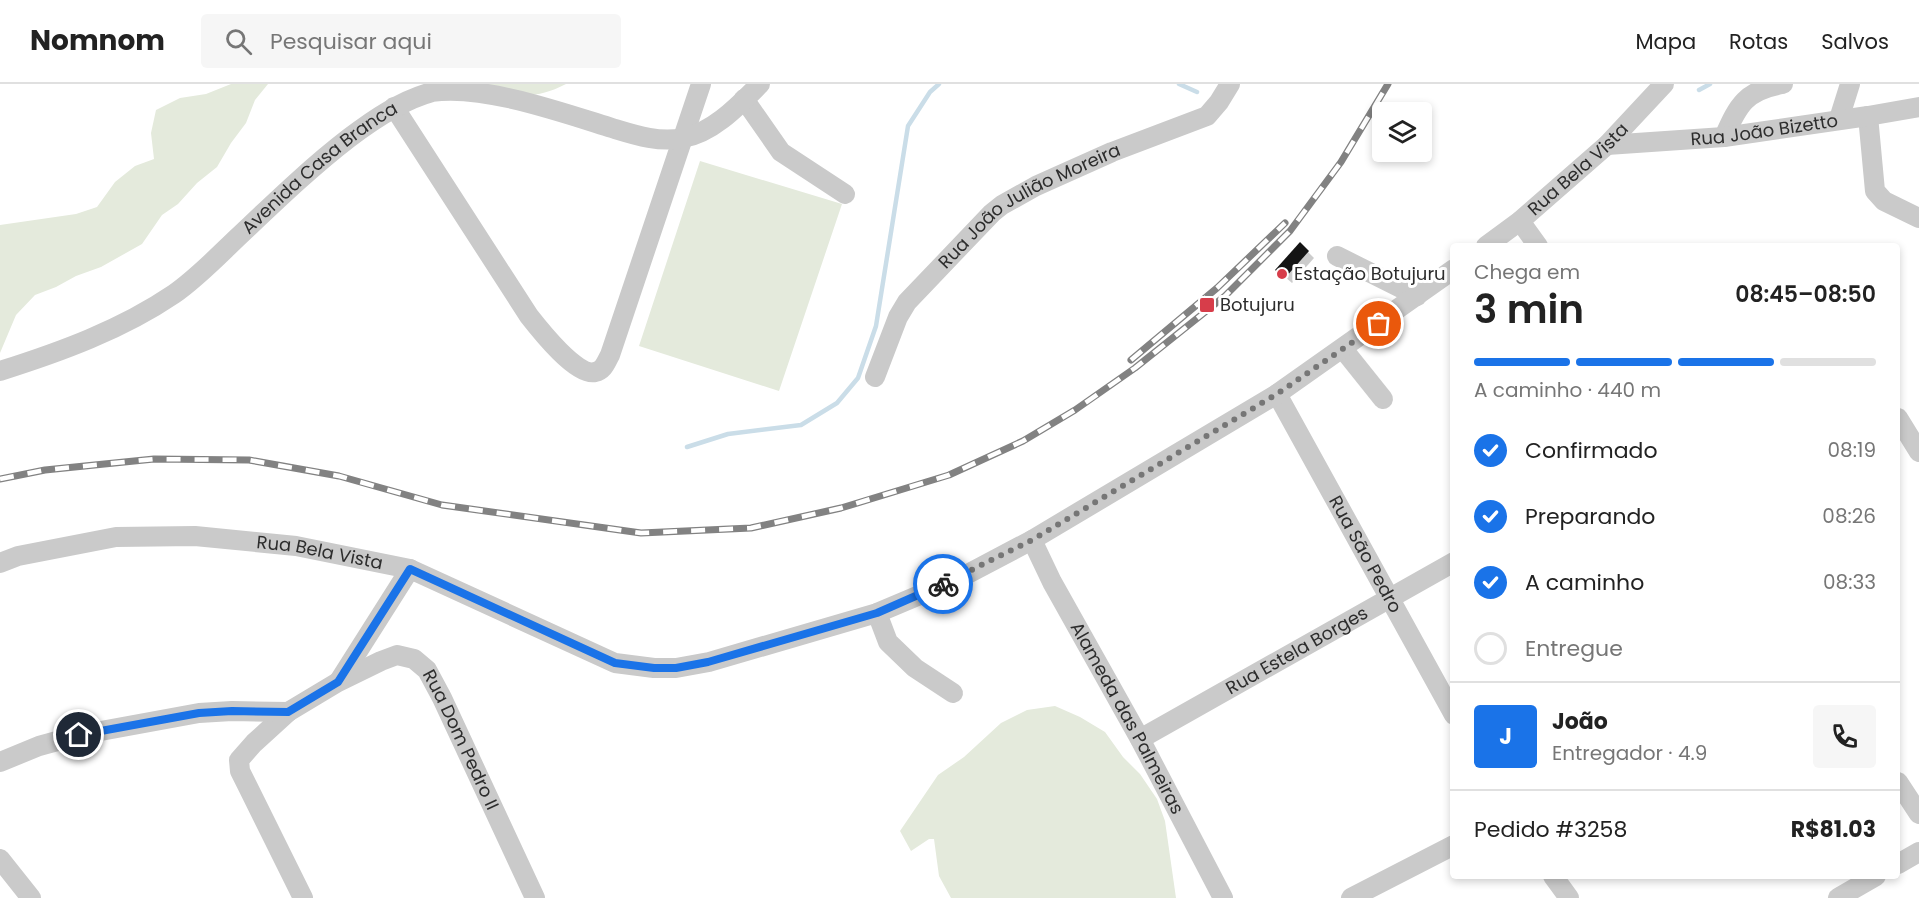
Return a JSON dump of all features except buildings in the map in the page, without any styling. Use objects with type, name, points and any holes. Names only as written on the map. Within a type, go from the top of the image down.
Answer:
[{"type":"street","points":[[394,107],[529,316],[543,334],[572,363],[585,372],[595,373],[603,368],[610,355],[701,84]]},
{"type":"street","name":"Avenida Casa Branca","points":[[0,371],[60,352],[128,320],[174,294],[203,270],[324,157],[361,128],[394,107],[433,91],[464,89],[503,94],[643,138],[684,138],[716,123],[760,84]]},
{"type":"street","name":"Rua João Julião Moreira","points":[[875,377],[898,317],[907,302],[992,213],[1036,186],[1101,157],[1208,116],[1230,84]]},
{"type":"street","name":"Rua Bela Vista","points":[[1490,243],[1520,221],[1607,145],[1664,84]]},
{"type":"street","points":[[1724,137],[1737,108],[1749,96],[1770,86],[1783,84]]},
{"type":"street","points":[[1839,119],[1850,84]]},
{"type":"street","points":[[744,99],[781,152],[845,194]]},
{"type":"street","name":"Rua João Bizetto","points":[[1607,145],[1724,137],[1839,119],[1868,117],[1919,107]]},
{"type":"street","points":[[1868,117],[1875,191],[1884,201],[1919,219]]},
{"type":"street","points":[[1520,221],[1536,243]]},
{"type":"street","points":[[1337,256],[1417,296]]},
{"type":"street","name":"Rua Bela Vista","points":[[0,563],[18,556],[117,537],[195,536],[296,546],[410,569],[615,663],[676,668],[708,662],[877,613],[960,578],[1032,540],[1277,394],[1450,272]]},
{"type":"street","points":[[1343,349],[1383,399]]},
{"type":"street","name":"Rua São Pedro","points":[[1277,394],[1450,708]]},
{"type":"street","points":[[1900,421],[1919,452]]},
{"type":"street","name":"Alameda das Palmeiras","points":[[1032,540],[1052,582],[1140,739],[1223,898]]},
{"type":"street","name":"Rua Estela Borges","points":[[1140,739],[1450,564]]},
{"type":"street","points":[[303,898],[246,786],[240,771],[239,760],[254,742],[288,712],[338,682],[410,569]]},
{"type":"street","points":[[877,613],[888,642],[915,668],[953,693]]},
{"type":"street","name":"Rua Dom Pedro II","points":[[338,682],[397,655],[414,659],[427,670],[535,898]]},
{"type":"street","points":[[0,762],[39,746],[79,735],[199,713],[288,712]]},
{"type":"street","points":[[1900,785],[1919,814]]},
{"type":"street","points":[[1351,898],[1450,847]]},
{"type":"street","points":[[1900,863],[1919,852]]},
{"type":"street","points":[[0,859],[31,898]]},
{"type":"street","points":[[1555,879],[1569,898]]},
{"type":"street","points":[[1838,898],[1871,879]]},
{"type":"shaded area","points":[[231,84],[268,84],[255,100],[246,123],[217,167],[197,183],[178,204],[162,215],[142,244],[101,267],[35,295],[16,315],[0,353],[0,225],[76,214],[97,207],[115,182],[135,166],[154,159],[151,133],[156,110],[180,98],[206,94]]},
{"type":"shaded area","points":[[475,84],[566,84],[542,93],[521,95]]},
{"type":"shaded area","points":[[700,161],[842,204],[779,391],[639,346]]},
{"type":"shaded area","points":[[1055,706],[1105,732],[1123,757],[1140,774],[1157,799],[1165,821],[1176,898],[951,898],[939,876],[934,839],[929,839],[911,851],[900,831],[938,775],[964,757],[1001,723],[1027,710]]},
{"type":"waterway","points":[[687,447],[728,434],[801,425],[837,403],[858,378],[876,326],[908,126],[930,92],[939,84]]},
{"type":"waterway","points":[[1179,84],[1197,92]]},
{"type":"waterway","points":[[1699,90],[1710,84]]},
{"type":"railway","points":[[0,479],[45,470],[154,459],[249,460],[339,476],[442,505],[641,533],[751,528],[841,508],[949,475],[1023,441],[1075,410],[1135,368],[1225,296],[1290,231],[1341,162],[1388,84]]},
{"type":"railway","points":[[1131,360],[1217,288],[1285,223]]},
{"type":"way so far","points":[[943,584],[960,578],[1032,540],[1277,394],[1379,324]]},
{"type":"place","name":"Estação Botujuru","points":[[1282,274]]},
{"type":"place","name":"Botujuru","points":[[1207,305]]},
{"type":"route","points":[[79,735],[199,713],[288,712],[338,682],[410,569],[615,663],[654,668],[676,668],[708,662],[877,613],[943,584]]}]
